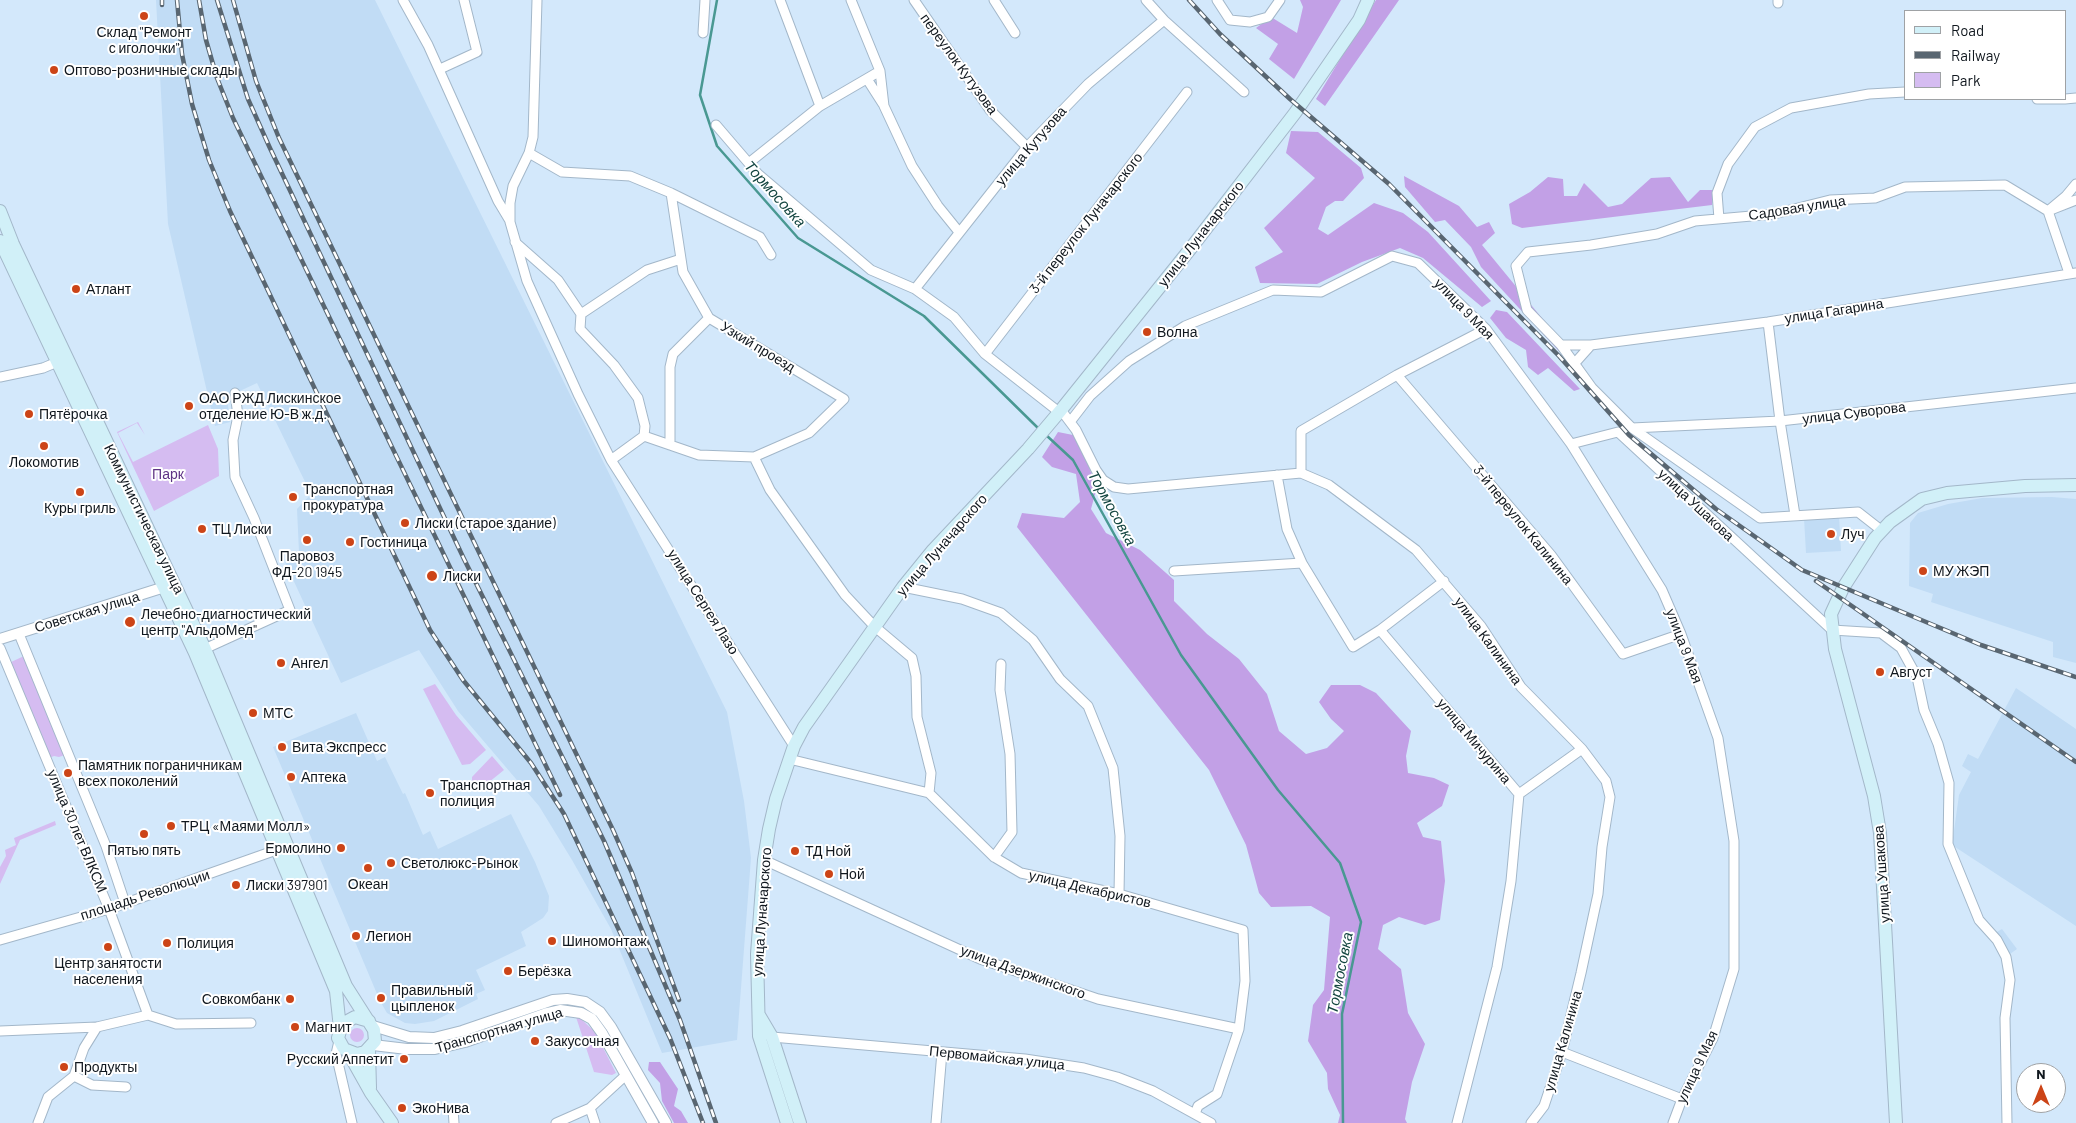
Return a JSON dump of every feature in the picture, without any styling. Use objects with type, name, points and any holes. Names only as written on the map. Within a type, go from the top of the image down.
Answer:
[{"type":"main road","name":"улица Луначарского","points":[[787,1123],[758,1036],[757,954],[764,860],[776,799],[794,746],[804,727],[874,626],[933,550],[1028,449],[1060,411],[1191,248],[1295,113],[1359,20],[1368,0]]},
{"type":"main road","name":"Коммунистическая улица","points":[[0,211],[62,360]]},
{"type":"main road","name":"Коммунистическая улица","points":[[0,241],[62,360],[200,651],[346,986],[371,1024]]},
{"type":"main road","name":"улица Ушакова","points":[[1896,1123],[1880,833],[1874,796],[1832,630],[1831,614],[1867,548],[1881,530],[1905,510],[1922,500],[1947,493],[2026,486],[2076,485]]},
{"type":"main road","name":"Коммунистическая улица","points":[[284,847],[336,991],[340,1028]]},
{"type":"main road","points":[[758,1013],[772,1037],[800,1123]]},
{"type":"main road","points":[[370,1093],[371,1047],[375,1033],[371,1024],[360,1017],[350,1018],[340,1028],[339,1041],[348,1052],[370,1093],[392,1123]]},
{"type":"main road","points":[[758,1036],[772,1037]]},
{"type":"main road","points":[[348,1052],[357,1054],[371,1047]]},
{"type":"street","points":[[403,0],[440,69],[498,201],[510,222]]},
{"type":"street","points":[[440,69],[477,52],[464,0]]},
{"type":"street","points":[[510,222],[513,186],[529,153],[535,120],[537,0]]},
{"type":"street","points":[[703,33],[706,0]]},
{"type":"street","points":[[780,0],[820,106]]},
{"type":"street","points":[[851,0],[880,71],[884,106]]},
{"type":"street","name":"переулок Кутузова","points":[[914,0],[990,110],[1027,147]]},
{"type":"street","points":[[994,0],[1015,33]]},
{"type":"street","points":[[1146,0],[1164,20],[1244,92]]},
{"type":"street","points":[[1217,0],[1230,20],[1250,22],[1268,17],[1280,0]]},
{"type":"street","name":"улица Кутузова","points":[[915,290],[1027,147],[1088,84],[1164,20]]},
{"type":"street","points":[[750,162],[820,106],[880,71]]},
{"type":"street","points":[[867,79],[884,106],[912,166],[938,206],[959,232]]},
{"type":"street","name":"3-й переулок Луначарского","points":[[985,354],[1187,92]]},
{"type":"street","points":[[1719,219],[1717,193],[1728,164],[1755,127],[1791,108],[1869,94],[1904,92]]},
{"type":"street","name":"улица Калинина","points":[[716,125],[750,162],[758,174],[871,270],[915,290],[954,317],[985,354],[1060,411],[1070,422],[1103,480],[1114,486],[1128,489],[1301,473],[1328,484],[1416,550],[1481,626],[1521,687],[1582,749],[1606,781],[1610,797],[1602,847],[1598,894],[1562,1052],[1544,1106],[1532,1123]]},
{"type":"street","points":[[529,153],[562,172],[630,176],[671,193],[760,237],[771,254]]},
{"type":"street","points":[[2048,211],[2066,196],[2076,184]]},
{"type":"street","name":"Садовая улица","points":[[1561,345],[1527,310],[1516,266],[1528,252],[1591,245],[1657,234],[1696,221],[1774,214],[1830,200],[1875,198],[1905,187],[2005,185],[2048,211]]},
{"type":"street","name":"Узкий проезд","points":[[671,193],[683,272],[709,318],[844,399],[809,433],[754,457]]},
{"type":"street","points":[[2048,211],[2076,200]]},
{"type":"street","points":[[2048,211],[2072,273]]},
{"type":"street","name":"улица Сергея Лазо","points":[[510,222],[514,242],[527,281],[611,460],[794,746]]},
{"type":"street","points":[[514,242],[558,280],[581,314],[580,329],[614,365],[638,398],[645,426],[644,436],[611,460]]},
{"type":"street","name":"улица 9 Мая","points":[[1070,422],[1090,396],[1129,361],[1185,326],[1273,290],[1321,292],[1392,256],[1418,263],[1486,329],[1571,444],[1662,590],[1681,634],[1718,738],[1734,841],[1734,969],[1713,1038],[1682,1099],[1673,1123]]},
{"type":"street","points":[[581,314],[647,270],[681,259]]},
{"type":"street","name":"улица Гагарина","points":[[1561,345],[1592,345],[1768,322],[2072,273]]},
{"type":"street","points":[[670,445],[670,367],[673,354],[709,318]]},
{"type":"street","points":[[1768,322],[1780,421],[1795,515]]},
{"type":"street","points":[[1301,473],[1302,431],[1397,375],[1486,329]]},
{"type":"street","points":[[1561,345],[1592,388],[1632,428],[1760,518],[1858,512],[1881,530]]},
{"type":"street","points":[[1574,364],[1592,345]]},
{"type":"street","points":[[0,377],[43,368],[62,360]]},
{"type":"street","name":"3-й переулок Калинина","points":[[1397,375],[1551,555],[1623,654],[1681,634]]},
{"type":"street","name":"улица Суворова","points":[[1632,428],[1780,421],[2076,388]]},
{"type":"street","points":[[200,651],[290,610],[254,518],[235,477],[233,440],[238,416],[235,393]]},
{"type":"street","name":"улица Ушакова","points":[[1571,444],[1618,432],[1832,630]]},
{"type":"street","points":[[644,436],[699,455],[754,457],[770,490],[845,595],[874,626],[912,658],[916,676],[916,717],[930,773],[930,793],[789,759]]},
{"type":"street","points":[[1277,475],[1287,529],[1302,562],[1353,648],[1380,630],[1444,581]]},
{"type":"street","points":[[1174,571],[1302,562]]},
{"type":"street","name":"Советская улица","points":[[0,640],[169,586]]},
{"type":"street","points":[[904,587],[962,599],[1001,613],[1033,640],[1060,679],[1088,706],[1113,768],[1120,836],[1120,894]]},
{"type":"street","name":"улица Мичурина","points":[[1380,630],[1519,794],[1511,881],[1497,967],[1456,1123]]},
{"type":"street","points":[[1832,630],[1881,633],[1902,648],[1917,677],[1924,710],[1938,744],[1949,783],[1948,844],[1979,920],[1997,940],[2006,957],[2010,980],[2004,1018],[2007,1123]]},
{"type":"street","name":"улица 30 лет ВЛКСМ","points":[[19,634],[106,846],[125,904]]},
{"type":"street","name":"улица 30 лет ВЛКСМ","points":[[0,648],[110,909],[148,1016]]},
{"type":"street","points":[[994,856],[1012,832],[1010,754],[1000,690],[1001,664]]},
{"type":"street","points":[[1519,794],[1582,749]]},
{"type":"street","name":"улица Декабристов","points":[[930,793],[994,856],[1021,873],[1120,894],[1243,930],[1245,981],[1238,1028]]},
{"type":"street","name":"площадь Революции","points":[[0,940],[110,909],[284,847]]},
{"type":"street","name":"улица Дзержинского","points":[[764,860],[980,959],[1098,999],[1238,1028]]},
{"type":"street","name":"Транспортная улица","points":[[371,1024],[409,1037],[434,1038],[462,1031],[553,1000],[567,999],[585,1002],[600,1012],[611,1027],[666,1123]]},
{"type":"street","name":"Транспортная улица","points":[[371,1047],[407,1050],[435,1049],[465,1042],[560,1010],[575,1011],[592,1020],[653,1123]]},
{"type":"street","points":[[0,1032],[97,1027],[148,1016],[176,1024],[251,1023]]},
{"type":"street","points":[[38,1123],[48,1097],[74,1076],[84,1048],[97,1027]]},
{"type":"street","points":[[1195,1114],[1198,1106],[1217,1094],[1238,1028]]},
{"type":"street","name":"Первомайская улица","points":[[772,1037],[1058,1063],[1084,1068],[1117,1077],[1153,1091],[1211,1123]]},
{"type":"street","points":[[339,1041],[336,1054],[352,1123]]},
{"type":"street","points":[[936,1123],[942,1052]]},
{"type":"street","points":[[1562,1052],[1682,1099]]},
{"type":"street","points":[[556,1123],[590,1108],[626,1075]]},
{"type":"street","points":[[74,1076],[92,1085],[126,1087]]},
{"type":"street","points":[[590,1108],[595,1123]]},
{"type":"street","points":[[453,1109],[454,1123]]},
{"type":"shaded area","points":[[156,0],[375,0],[727,712],[744,801],[751,858],[737,1040],[662,1053],[611,929],[572,860],[539,806],[458,711],[419,650],[341,683],[284,560],[299,552],[297,509],[311,494],[257,383],[227,397],[230,422],[215,426],[168,224]]},
{"type":"shaded area","points":[[1300,0],[1341,0],[1294,79],[1269,59],[1278,44],[1256,28],[1271,17],[1297,33],[1303,7]]},
{"type":"shaded area","points":[[1376,0],[1399,0],[1325,106],[1316,99]]},
{"type":"shaded area","points":[[1291,131],[1318,132],[1361,168],[1364,178],[1343,201],[1335,201],[1326,207],[1318,229],[1328,235],[1374,203],[1403,213],[1428,232],[1491,301],[1482,307],[1423,258],[1400,248],[1362,262],[1317,284],[1260,283],[1255,267],[1283,252],[1264,228],[1315,178],[1286,153]]},
{"type":"shaded area","points":[[1404,176],[1459,206],[1477,227],[1489,222],[1495,233],[1482,245],[1573,356],[1567,360],[1481,267],[1471,247],[1445,220],[1435,222],[1405,187]]},
{"type":"shaded area","points":[[1548,177],[1563,179],[1564,196],[1577,196],[1584,183],[1608,207],[1622,204],[1651,178],[1670,177],[1688,202],[1700,190],[1714,190],[1712,205],[1522,228],[1512,224],[1509,204],[1530,192]]},
{"type":"shaded area","points":[[1496,310],[1507,312],[1580,389],[1574,391],[1548,368],[1538,375],[1528,367],[1526,350],[1506,338],[1490,318]]},
{"type":"shaded area","points":[[1058,432],[1073,435],[1088,465],[1097,487],[1091,509],[1106,533],[1140,550],[1174,580],[1174,601],[1207,634],[1239,659],[1267,694],[1279,731],[1306,754],[1327,748],[1344,731],[1331,719],[1319,702],[1331,685],[1360,685],[1376,693],[1411,731],[1406,756],[1408,773],[1434,778],[1449,785],[1442,806],[1417,823],[1423,837],[1441,841],[1445,881],[1440,920],[1425,925],[1399,917],[1383,925],[1378,949],[1401,969],[1408,1013],[1425,1044],[1412,1082],[1405,1119],[1407,1123],[1338,1123],[1340,1115],[1328,1089],[1327,1073],[1308,1041],[1313,1005],[1324,990],[1330,917],[1311,906],[1271,907],[1259,893],[1246,845],[1209,770],[1017,527],[1022,513],[1064,518],[1080,502],[1076,474],[1052,467],[1042,457]]},
{"type":"shaded area","points":[[2052,497],[2076,499],[2076,663],[2053,657],[2053,642],[1931,602],[1933,594],[1909,586],[1910,523],[1918,513],[1948,504],[1982,498]]},
{"type":"shaded area","points":[[1839,516],[1841,551],[1806,553],[1804,518]]},
{"type":"shaded area","points":[[2016,688],[2076,729],[2076,926],[1952,845],[1959,795],[1971,772],[1962,766],[1968,754],[1978,759]]},
{"type":"shaded area","points":[[356,713],[377,761],[385,757],[403,794],[405,793],[423,835],[430,831],[438,849],[511,814],[535,862],[549,896],[548,911],[543,918],[521,932],[526,946],[476,970],[485,990],[476,994],[478,999],[434,1021],[415,1024],[405,1023],[387,1013],[380,1001],[273,747]]},
{"type":"shaded area","points":[[2002,929],[2017,949],[2010,954],[1995,933]]},
{"type":"shaded area","points":[[649,1062],[660,1062],[678,1089],[674,1106],[681,1111],[688,1123],[674,1123],[662,1101],[660,1083],[648,1070]]},
{"type":"green space","name":"Парк","points":[[138,422],[145,435],[137,423],[118,433],[133,462],[208,425],[218,449],[219,476],[154,511],[117,432]]},
{"type":"green space","points":[[24,656],[65,755],[49,758],[9,663]]},
{"type":"green space","points":[[435,684],[456,715],[486,750],[470,764],[462,765],[423,689]]},
{"type":"green space","points":[[492,756],[504,770],[478,791],[472,786],[472,777]]},
{"type":"green space","points":[[55,821],[56,825],[20,840],[0,884],[0,867],[6,856],[5,850],[16,845],[14,838]]},
{"type":"green space","points":[[578,1016],[595,1032],[616,1073],[612,1075],[594,1072],[576,1017]]},
{"type":"green space","points":[[354,1028],[360,1028],[364,1035],[360,1042],[354,1042],[350,1038],[350,1032]]},
{"type":"waterway","name":"Тормосовка","points":[[717,0],[700,95],[717,146],[798,238],[924,316],[1040,430]]},
{"type":"waterway","name":"Тормосовка","points":[[1046,435],[1073,460],[1181,655],[1278,790],[1340,863],[1361,922],[1342,1014],[1343,1123]]},
{"type":"railway","points":[[162,0],[162,5]]},
{"type":"railway","points":[[177,0],[182,54],[192,104],[209,160],[230,211],[430,630],[463,680],[531,763],[564,814],[670,1038],[703,1123]]},
{"type":"railway","points":[[199,0],[206,40],[217,78],[233,118],[560,795]]},
{"type":"railway","points":[[217,0],[248,99],[269,146],[464,559],[604,841],[680,1020],[716,1123]]},
{"type":"railway","points":[[233,0],[256,81],[279,138],[613,830],[632,873],[679,1000]]},
{"type":"railway","points":[[1189,0],[1220,34],[1290,99],[1389,184],[1559,356],[1629,435],[1716,509],[1802,570],[1981,645],[2076,677]]},
{"type":"railway","points":[[1816,581],[2076,762]]},
{"type":"place","name":"Склад \"Ремонт с иголочки\"","points":[[144,16]]},
{"type":"place","name":"Оптово-розничные склады","points":[[54,70]]},
{"type":"place","name":"Атлант","points":[[76,289]]},
{"type":"place","name":"Волна","points":[[1147,332]]},
{"type":"place","name":"ОАО РЖД Лискинское отделение Ю-В ж.д.","points":[[189,406]]},
{"type":"place","name":"Пятёрочка","points":[[29,414]]},
{"type":"place","name":"Локомотив","points":[[44,446]]},
{"type":"place","name":"Куры гриль","points":[[80,492]]},
{"type":"place","name":"Транспортная прокуратура","points":[[293,497]]},
{"type":"place","name":"Лиски (старое здание)","points":[[405,523]]},
{"type":"place","name":"ТЦ Лиски","points":[[202,529]]},
{"type":"place","name":"Луч","points":[[1831,534]]},
{"type":"place","name":"Паровоз ФД-20 1945","points":[[307,540]]},
{"type":"place","name":"Гостиница","points":[[350,542]]},
{"type":"place","name":"МУ ЖЭП","points":[[1923,571]]},
{"type":"place","name":"Лиски","points":[[432,576]]},
{"type":"place","name":"Лечебно-диагностический центр \"АльдоМед\"","points":[[130,622]]},
{"type":"place","name":"Ангел","points":[[281,663]]},
{"type":"place","name":"Август","points":[[1880,672]]},
{"type":"place","name":"МТС","points":[[253,713]]},
{"type":"place","name":"Вита Экспресс","points":[[282,747]]},
{"type":"place","name":"Памятник пограничникам всех поколений","points":[[68,773]]},
{"type":"place","name":"Аптека","points":[[291,777]]},
{"type":"place","name":"Транспортная полиция","points":[[430,793]]},
{"type":"place","name":"ТРЦ «Маями Молл»","points":[[171,826]]},
{"type":"place","name":"Пятью пять","points":[[144,834]]},
{"type":"place","name":"Ермолино","points":[[341,848]]},
{"type":"place","name":"ТД Ной","points":[[795,851]]},
{"type":"place","name":"Светолюкс-Рынок","points":[[391,863]]},
{"type":"place","name":"Океан","points":[[368,868]]},
{"type":"place","name":"Ной","points":[[829,874]]},
{"type":"place","name":"Лиски 397901","points":[[236,885]]},
{"type":"place","name":"Легион","points":[[356,936]]},
{"type":"place","name":"Шиномонтаж","points":[[552,941]]},
{"type":"place","name":"Полиция","points":[[167,943]]},
{"type":"place","name":"Центр занятости населения","points":[[108,947]]},
{"type":"place","name":"Берёзка","points":[[508,971]]},
{"type":"place","name":"Правильный цыпленок","points":[[381,998]]},
{"type":"place","name":"Совкомбанк","points":[[290,999]]},
{"type":"place","name":"Магнит","points":[[295,1027]]},
{"type":"place","name":"Закусочная","points":[[535,1041]]},
{"type":"place","name":"Русский Аппетит","points":[[404,1059]]},
{"type":"place","name":"Продукты","points":[[64,1067]]},
{"type":"place","name":"ЭкоНива","points":[[402,1108]]}]
